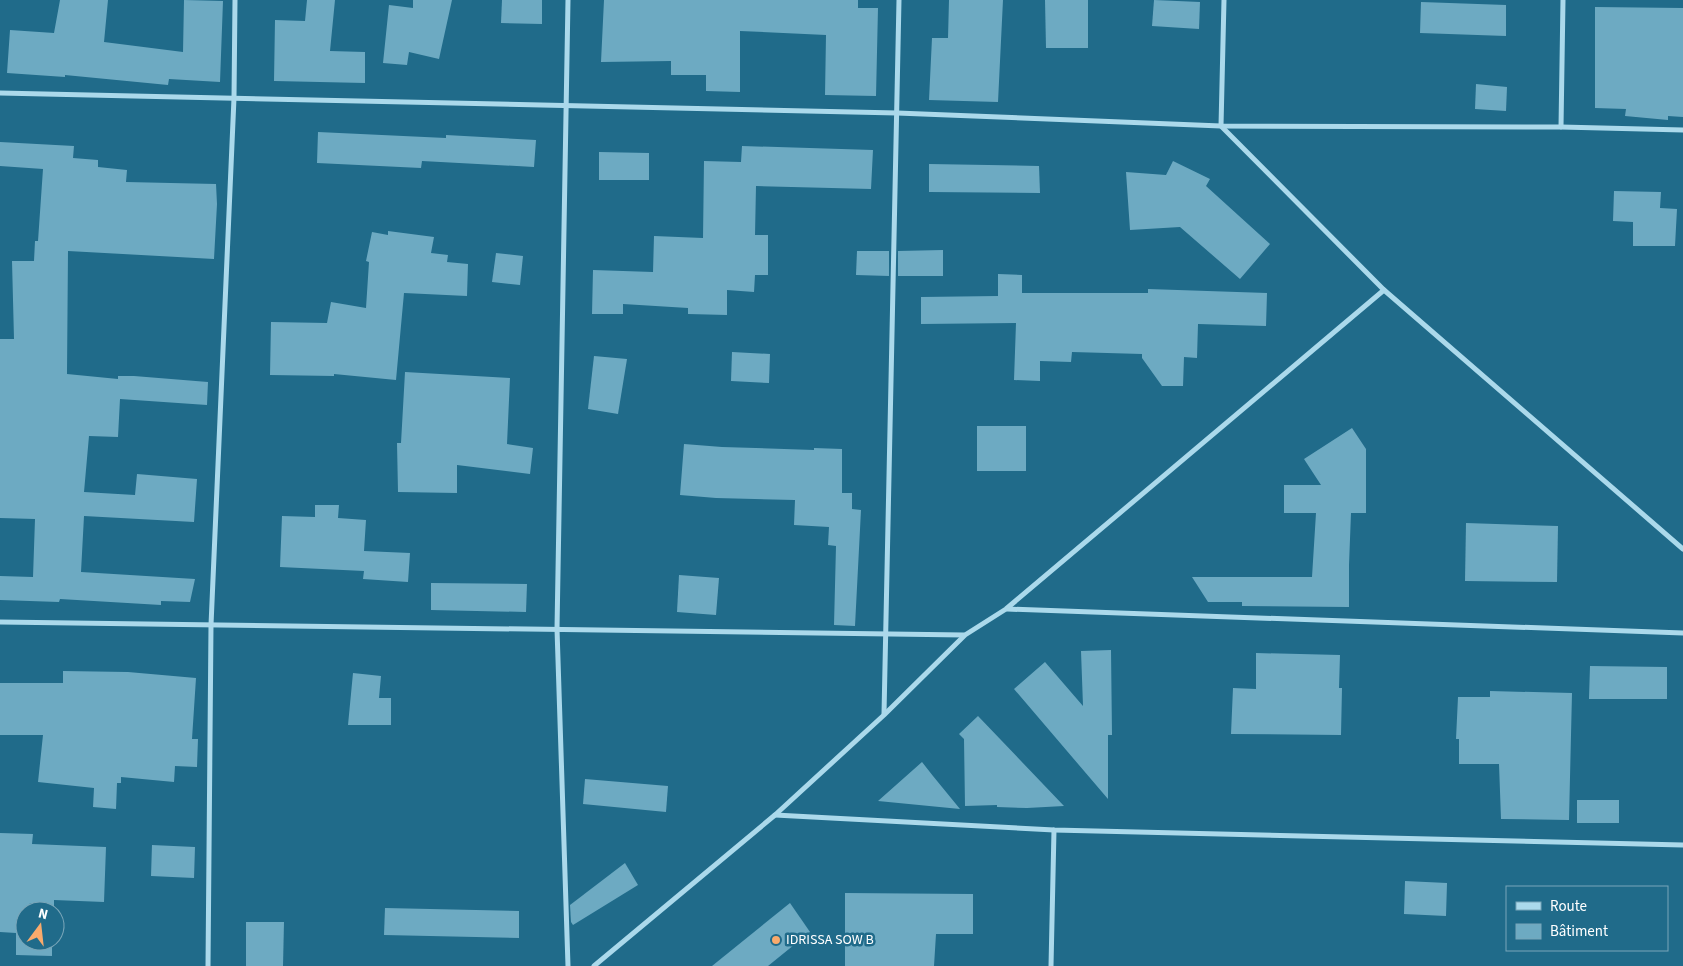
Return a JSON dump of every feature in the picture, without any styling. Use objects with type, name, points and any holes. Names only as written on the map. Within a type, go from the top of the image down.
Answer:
[{"type":"street","points":[[208,966],[211,625],[234,98],[235,0]]},
{"type":"street","points":[[568,0],[557,629],[568,966]]},
{"type":"street","points":[[884,715],[899,0]]},
{"type":"street","points":[[1224,0],[1220,126],[1384,290],[1683,549]]},
{"type":"street","points":[[1561,127],[1563,0]]},
{"type":"street","points":[[0,93],[897,113],[1220,126],[1561,127],[1683,130]]},
{"type":"street","points":[[594,966],[776,815],[884,715],[965,635],[1006,608],[1384,290]]},
{"type":"street","points":[[1006,608],[1683,634]]},
{"type":"street","points":[[0,622],[965,635]]},
{"type":"street","points":[[776,815],[1054,830],[1683,845]]},
{"type":"street","points":[[1051,966],[1054,830]]},
{"type":"building","points":[[60,0],[108,0],[104,42],[183,52],[184,0],[223,1],[220,82],[169,79],[168,85],[65,75],[65,77],[7,73],[10,30],[54,33]]},
{"type":"building","points":[[307,0],[335,0],[330,51],[365,52],[365,83],[274,81],[275,20],[305,21]]},
{"type":"building","points":[[413,0],[452,0],[439,59],[409,52],[407,65],[383,63],[389,5],[413,8]]},
{"type":"building","points":[[502,0],[542,0],[542,24],[501,23]]},
{"type":"building","points":[[604,0],[858,0],[858,8],[878,8],[876,96],[825,95],[826,35],[740,31],[740,92],[706,91],[706,75],[671,75],[671,61],[601,62]]},
{"type":"building","points":[[949,0],[1003,0],[998,102],[929,100],[932,38],[948,38]]},
{"type":"building","points":[[1045,0],[1088,0],[1088,48],[1046,48]]},
{"type":"building","points":[[1154,0],[1200,2],[1199,29],[1152,26]]},
{"type":"building","points":[[1421,2],[1506,5],[1506,36],[1420,33]]},
{"type":"building","points":[[1595,7],[1683,8],[1683,117],[1668,116],[1668,120],[1625,116],[1626,109],[1595,108]]},
{"type":"building","points":[[1476,84],[1507,87],[1506,111],[1475,109]]},
{"type":"building","points":[[318,132],[446,138],[446,135],[536,140],[534,167],[422,161],[421,168],[317,163]]},
{"type":"building","points":[[0,142],[74,146],[73,158],[98,160],[98,167],[127,170],[126,182],[216,184],[217,204],[214,259],[68,251],[67,374],[118,379],[118,376],[134,376],[208,382],[207,405],[120,399],[118,437],[89,436],[84,492],[135,495],[137,474],[197,479],[194,522],[84,516],[81,572],[195,579],[190,602],[161,601],[161,605],[60,599],[59,602],[0,600],[0,576],[33,577],[35,519],[0,518],[0,339],[14,339],[12,261],[34,261],[35,241],[38,241],[43,169],[0,166]]},
{"type":"building","points":[[742,146],[873,150],[871,189],[756,186],[755,235],[768,235],[768,275],[755,275],[754,292],[727,290],[727,315],[688,314],[688,308],[623,304],[623,314],[592,314],[593,270],[653,272],[654,236],[703,238],[704,161],[741,162]]},
{"type":"building","points":[[599,152],[649,153],[649,180],[599,180]]},
{"type":"building","points":[[1173,161],[1210,179],[1206,186],[1270,244],[1240,279],[1180,227],[1130,230],[1126,172],[1166,175]]},
{"type":"building","points":[[929,164],[1039,166],[1040,193],[929,192]]},
{"type":"building","points":[[1614,191],[1661,192],[1660,208],[1677,209],[1675,246],[1633,246],[1633,222],[1613,221]]},
{"type":"building","points":[[388,231],[434,237],[431,253],[448,255],[447,262],[468,264],[467,296],[404,293],[396,380],[334,374],[334,376],[270,375],[271,322],[327,323],[331,302],[366,308],[369,262],[366,261],[372,232],[388,235]]},
{"type":"building","points":[[943,250],[943,276],[898,276],[898,251]]},
{"type":"building","points":[[857,251],[889,251],[889,276],[856,275]]},
{"type":"building","points":[[496,253],[523,256],[520,285],[492,282]]},
{"type":"building","points":[[998,274],[1022,275],[1022,293],[1148,293],[1148,289],[1267,293],[1266,326],[1198,324],[1197,358],[1184,357],[1183,386],[1162,386],[1142,358],[1142,354],[1072,352],[1071,362],[1040,361],[1040,381],[1014,380],[1016,323],[921,324],[921,297],[998,296]]},
{"type":"building","points":[[732,352],[770,354],[769,383],[731,381]]},
{"type":"building","points":[[594,356],[627,359],[618,414],[588,409]]},
{"type":"building","points":[[405,372],[510,378],[507,444],[533,448],[530,474],[457,465],[457,493],[398,492],[397,443],[401,443]]},
{"type":"building","points":[[977,426],[1026,426],[1026,471],[977,471]]},
{"type":"building","points":[[1352,428],[1366,449],[1366,513],[1351,513],[1349,607],[1242,606],[1242,602],[1208,602],[1192,577],[1312,577],[1316,513],[1284,513],[1284,485],[1321,485],[1304,459]]},
{"type":"building","points":[[684,444],[814,450],[814,448],[842,449],[842,493],[852,493],[852,509],[861,510],[855,626],[834,625],[836,546],[828,545],[829,527],[794,525],[795,500],[680,495]]},
{"type":"building","points":[[315,505],[339,505],[338,518],[366,520],[364,551],[410,553],[408,582],[363,579],[364,571],[280,567],[282,516],[315,517]]},
{"type":"building","points":[[1466,523],[1558,526],[1557,582],[1465,581]]},
{"type":"building","points":[[679,575],[719,578],[716,615],[677,612]]},
{"type":"building","points":[[431,583],[527,584],[526,612],[431,610]]},
{"type":"building","points":[[1111,650],[1112,735],[1108,735],[1108,799],[1014,689],[1045,662],[1083,706],[1081,651]]},
{"type":"building","points":[[1256,653],[1340,655],[1339,688],[1342,688],[1341,735],[1231,734],[1233,688],[1256,689]]},
{"type":"building","points":[[1590,666],[1667,667],[1667,699],[1589,699]]},
{"type":"building","points":[[63,671],[128,672],[196,678],[192,739],[198,739],[197,767],[175,766],[174,782],[121,777],[121,783],[117,783],[116,809],[93,807],[94,788],[38,782],[43,735],[0,735],[0,683],[63,683]]},
{"type":"building","points":[[353,673],[381,676],[379,698],[391,698],[391,725],[348,725]]},
{"type":"building","points":[[1490,691],[1572,693],[1569,820],[1501,819],[1499,764],[1459,764],[1459,739],[1456,739],[1458,697],[1490,697]]},
{"type":"building","points":[[978,716],[1064,806],[1027,808],[997,807],[997,805],[965,806],[964,739],[959,734]]},
{"type":"building","points":[[922,762],[933,776],[960,809],[878,801]]},
{"type":"building","points":[[585,779],[668,786],[666,812],[583,804]]},
{"type":"building","points":[[1577,800],[1619,800],[1619,823],[1577,823]]},
{"type":"building","points":[[0,833],[33,834],[32,844],[106,847],[104,902],[15,901],[15,933],[0,932]]},
{"type":"building","points":[[152,845],[195,847],[194,878],[151,876]]},
{"type":"building","points":[[625,863],[638,885],[573,925],[571,922],[570,905]]},
{"type":"building","points":[[1405,881],[1447,883],[1446,916],[1404,914]]},
{"type":"building","points":[[845,893],[973,894],[973,934],[936,934],[934,966],[845,966]]},
{"type":"building","points":[[790,903],[810,932],[768,966],[712,966]]},
{"type":"building","points":[[385,908],[519,911],[519,938],[384,935]]},
{"type":"building","points":[[246,922],[284,922],[283,966],[246,966]]},
{"type":"building","points":[[16,951],[52,951],[52,956],[16,955]]},
{"type":"place","name":"IDRISSA SOW B","points":[[776,940]]}]
